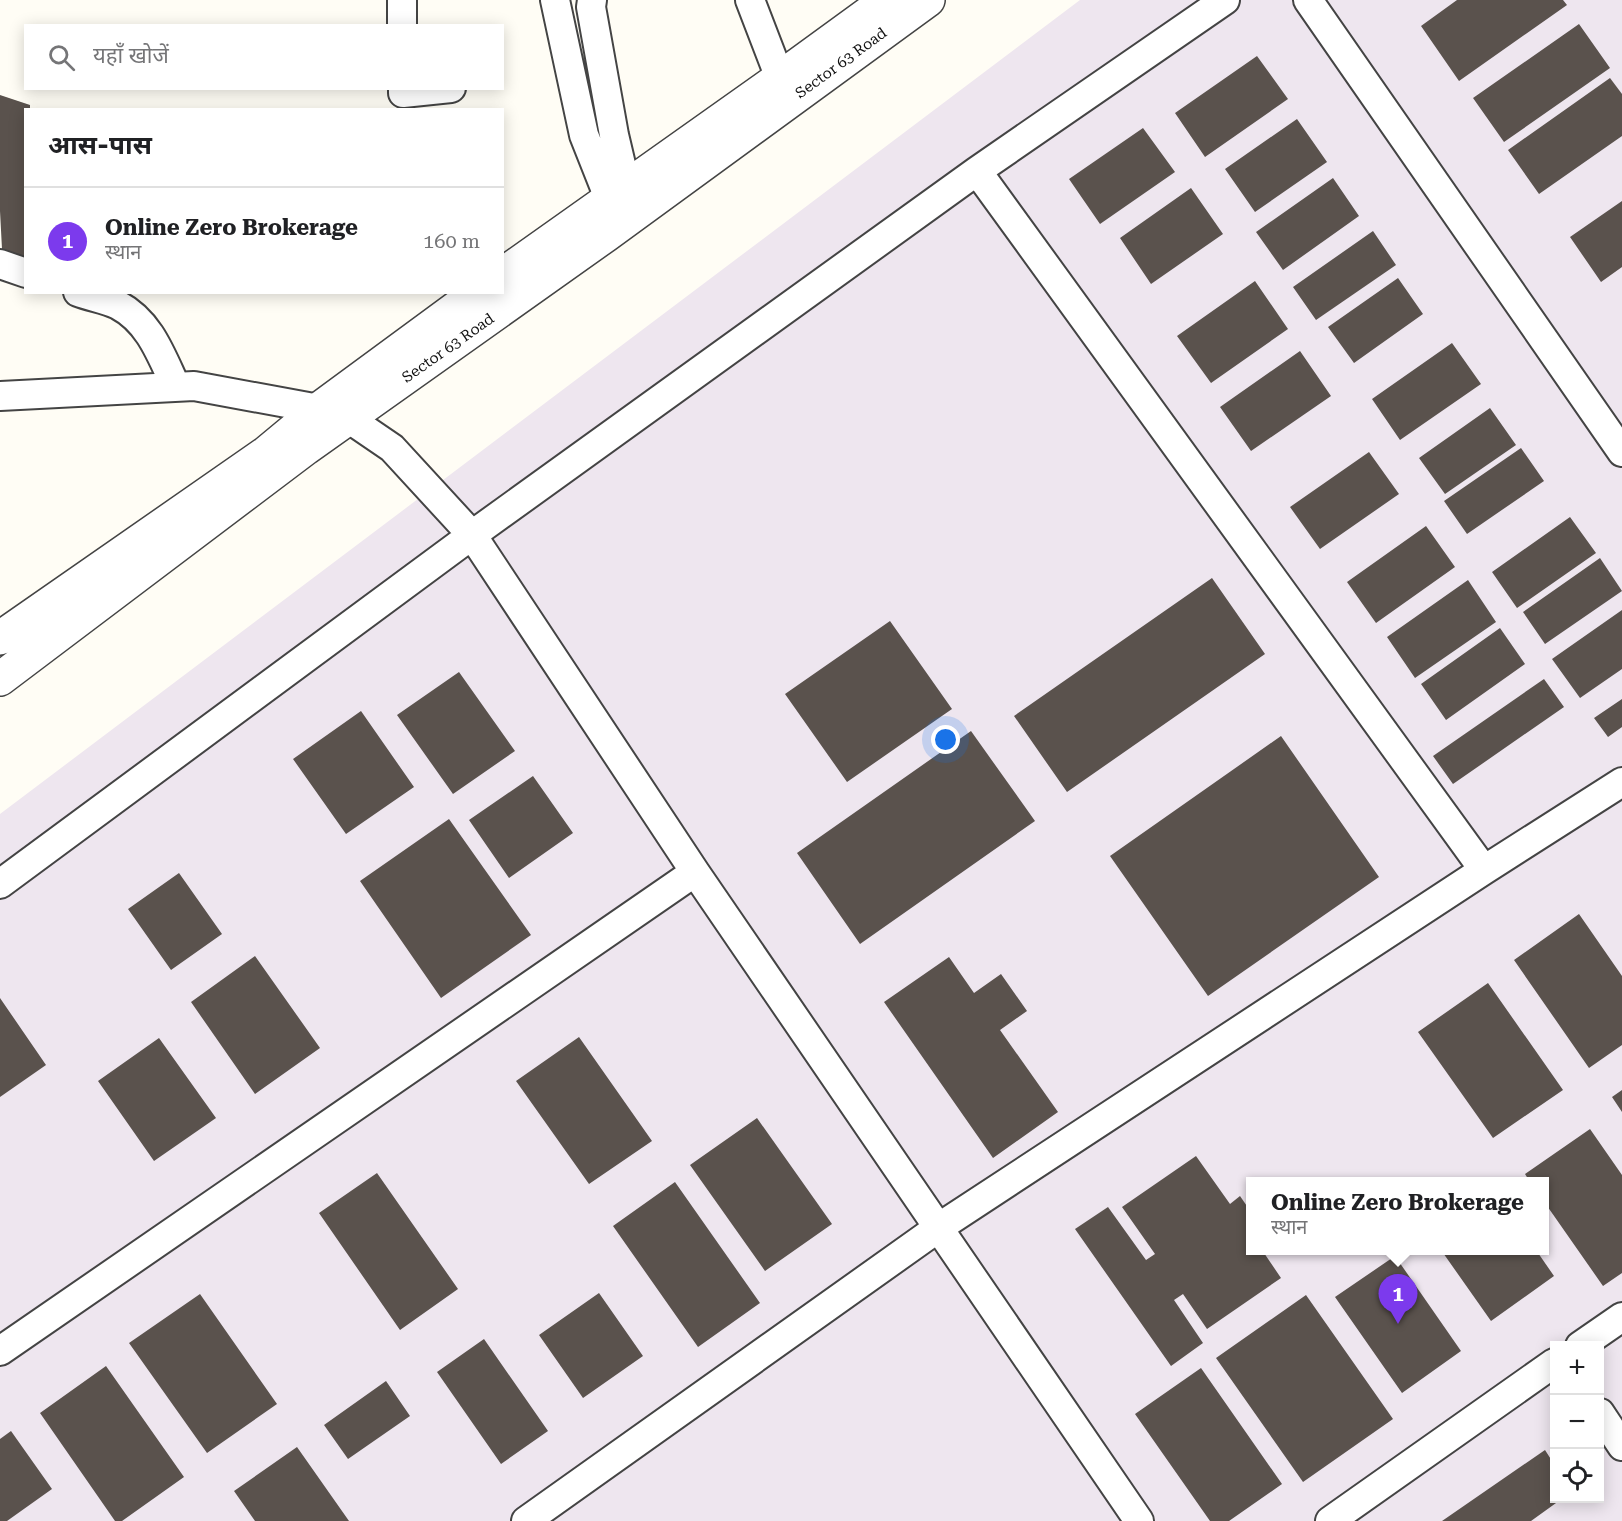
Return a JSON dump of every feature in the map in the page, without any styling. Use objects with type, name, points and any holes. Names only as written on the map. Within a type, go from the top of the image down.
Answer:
[{"type":"street","points":[[402,0],[402,24]]},
{"type":"street","points":[[555,0],[584,135],[625,198]]},
{"type":"street","points":[[592,0],[591,7],[625,198]]},
{"type":"street","points":[[750,0],[780,78]]},
{"type":"street","name":"Sector 63 Road","points":[[504,288],[780,78],[887,0]]},
{"type":"street","name":"Sector 63 Road","points":[[504,274],[625,198],[928,0]]},
{"type":"street","points":[[0,884],[472,535],[978,171],[1225,0]]},
{"type":"street","points":[[1308,0],[1622,452]]},
{"type":"street","points":[[978,171],[1484,870]]},
{"type":"street","points":[[0,264],[24,272]]},
{"type":"street","points":[[84,294],[117,305],[135,316],[149,331],[176,387]]},
{"type":"street","name":"Sector 63 Road","points":[[0,679],[306,448],[334,414],[476,294]]},
{"type":"street","name":"Sector 63 Road","points":[[0,638],[266,453],[334,414],[496,294]]},
{"type":"street","points":[[0,396],[195,386],[334,414],[392,448],[472,535],[695,872],[1139,1521]]},
{"type":"street","points":[[526,1521],[938,1228],[1622,782]]},
{"type":"street","points":[[0,1351],[695,872]]},
{"type":"street","points":[[1587,1341],[1622,1317]]},
{"type":"street","points":[[1330,1521],[1550,1366]]},
{"type":"street","points":[[1604,1420],[1622,1446]]},
{"type":"shaded area","points":[[1080,0],[1622,0],[1622,1521],[0,1521],[0,814]]},
{"type":"building","points":[[1457,0],[1563,0],[1567,5],[1459,81],[1421,26]]},
{"type":"building","points":[[1579,24],[1610,68],[1504,142],[1473,98]]},
{"type":"building","points":[[1257,56],[1288,99],[1205,157],[1175,113]]},
{"type":"building","points":[[1610,78],[1622,94],[1622,136],[1539,194],[1508,150]]},
{"type":"building","points":[[0,95],[30,105],[30,108],[24,108],[24,259],[2,249]]},
{"type":"building","points":[[1297,119],[1327,162],[1255,212],[1225,169]]},
{"type":"building","points":[[1143,128],[1175,172],[1100,224],[1069,179]]},
{"type":"building","points":[[1333,178],[1359,216],[1283,270],[1256,232]]},
{"type":"building","points":[[1191,188],[1223,234],[1151,284],[1120,238]]},
{"type":"building","points":[[1622,201],[1622,267],[1601,282],[1570,237]]},
{"type":"building","points":[[1373,231],[1396,265],[1316,320],[1293,287]]},
{"type":"building","points":[[1398,278],[1423,314],[1354,363],[1328,327]]},
{"type":"building","points":[[1255,281],[1288,329],[1211,383],[1177,336]]},
{"type":"building","points":[[1452,343],[1481,384],[1400,440],[1372,399]]},
{"type":"building","points":[[1300,351],[1331,396],[1251,451],[1220,407]]},
{"type":"building","points":[[1490,408],[1516,445],[1445,494],[1419,458]]},
{"type":"building","points":[[1521,448],[1544,481],[1467,534],[1444,501]]},
{"type":"building","points":[[1369,452],[1399,494],[1320,549],[1290,507]]},
{"type":"building","points":[[1570,517],[1596,553],[1517,608],[1492,572]]},
{"type":"building","points":[[1426,526],[1455,567],[1376,623],[1347,582]]},
{"type":"building","points":[[1600,558],[1622,591],[1545,644],[1523,612]]},
{"type":"building","points":[[1212,578],[1265,654],[1067,792],[1014,716]]},
{"type":"building","points":[[1468,580],[1496,622],[1415,678],[1387,637]]},
{"type":"building","points":[[1622,610],[1622,669],[1580,698],[1552,659]]},
{"type":"building","points":[[890,621],[952,709],[847,782],[785,694]]},
{"type":"building","points":[[1500,628],[1525,664],[1446,720],[1421,684]]},
{"type":"building","points":[[459,672],[515,751],[453,794],[397,715]]},
{"type":"building","points":[[1544,679],[1564,707],[1453,784],[1433,756]]},
{"type":"building","points":[[1622,699],[1622,727],[1608,737],[1594,718]]},
{"type":"building","points":[[361,711],[414,787],[346,834],[293,759]]},
{"type":"building","points":[[971,731],[1035,821],[860,944],[797,853]]},
{"type":"building","points":[[1281,736],[1379,877],[1208,996],[1110,856]]},
{"type":"building","points":[[533,776],[573,833],[509,878],[469,820]]},
{"type":"building","points":[[449,819],[531,935],[441,998],[360,881]]},
{"type":"building","points":[[179,873],[222,934],[171,970],[128,909]]},
{"type":"building","points":[[1579,914],[1622,976],[1622,1045],[1589,1068],[1514,960]]},
{"type":"building","points":[[255,956],[320,1048],[255,1094],[191,1002]]},
{"type":"building","points":[[949,957],[974,993],[1001,974],[1027,1011],[1000,1030],[1058,1112],[993,1158],[884,1002]]},
{"type":"building","points":[[1488,983],[1563,1090],[1493,1138],[1418,1032]]},
{"type":"building","points":[[0,998],[46,1065],[0,1097]]},
{"type":"building","points":[[579,1037],[652,1141],[589,1184],[516,1081]]},
{"type":"building","points":[[159,1038],[216,1118],[154,1161],[98,1081]]},
{"type":"building","points":[[1622,1090],[1622,1112],[1612,1097]]},
{"type":"building","points":[[757,1118],[832,1224],[765,1271],[690,1165]]},
{"type":"building","points":[[1590,1129],[1622,1175],[1622,1273],[1603,1286],[1549,1209],[1549,1177],[1527,1177],[1525,1174]]},
{"type":"building","points":[[1196,1156],[1230,1204],[1240,1196],[1246,1205],[1246,1255],[1265,1255],[1281,1278],[1207,1329],[1183,1294],[1174,1300],[1203,1343],[1171,1366],[1075,1229],[1108,1207],[1146,1260],[1155,1254],[1122,1207]]},
{"type":"building","points":[[377,1173],[458,1289],[400,1330],[319,1213]]},
{"type":"building","points":[[675,1182],[760,1303],[698,1347],[613,1226]]},
{"type":"building","points":[[1445,1255],[1539,1255],[1554,1276],[1491,1321]]},
{"type":"building","points":[[1395,1256],[1461,1351],[1402,1393],[1335,1297]]},
{"type":"building","points":[[599,1293],[643,1356],[583,1398],[539,1335]]},
{"type":"building","points":[[200,1294],[277,1404],[207,1453],[129,1343]]},
{"type":"building","points":[[1306,1295],[1393,1419],[1303,1482],[1216,1358]]},
{"type":"building","points":[[484,1339],[548,1431],[501,1464],[437,1372]]},
{"type":"building","points":[[106,1366],[184,1477],[122,1521],[115,1521],[40,1413]]},
{"type":"building","points":[[1201,1368],[1282,1484],[1229,1521],[1210,1521],[1135,1414]]},
{"type":"building","points":[[386,1381],[410,1416],[348,1459],[324,1425]]},
{"type":"building","points":[[11,1431],[52,1489],[7,1521],[0,1521],[0,1439]]},
{"type":"building","points":[[297,1447],[349,1521],[255,1521],[234,1491]]},
{"type":"building","points":[[1545,1450],[1550,1458],[1550,1503],[1556,1503],[1531,1521],[1442,1521]]},
{"type":"place","name":"Online Zero Brokerage","points":[[1398,1324]]}]
